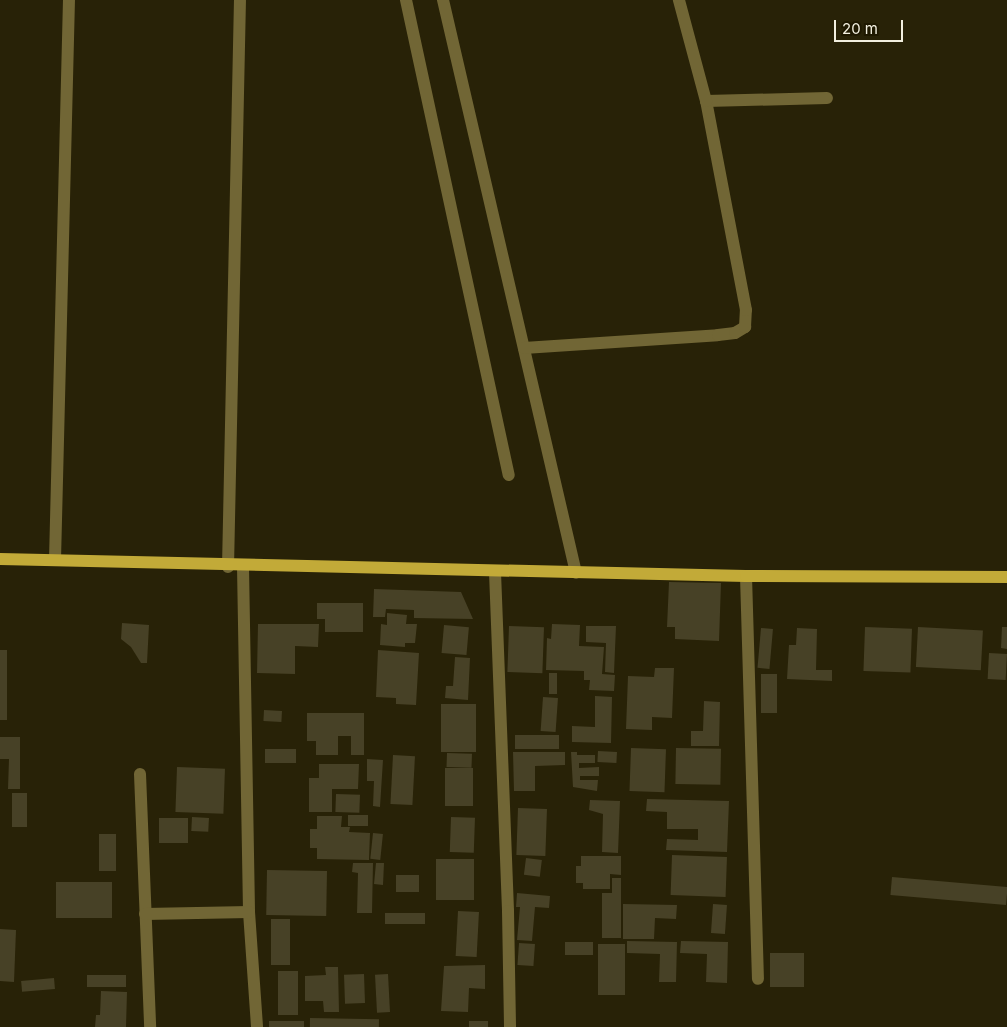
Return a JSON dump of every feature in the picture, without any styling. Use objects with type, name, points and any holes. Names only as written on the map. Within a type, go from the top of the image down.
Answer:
[{"type":"main road","points":[[0,560],[495,572],[746,576],[1007,577]]},
{"type":"street","points":[[55,560],[69,0]]},
{"type":"street","points":[[228,567],[240,0]]},
{"type":"street","points":[[406,0],[509,475]]},
{"type":"street","points":[[443,0],[576,573]]},
{"type":"street","points":[[524,348],[718,335],[735,333],[745,327],[746,310],[706,100],[679,0]]},
{"type":"street","points":[[706,100],[827,98]]},
{"type":"street","points":[[243,567],[249,912],[257,1027]]},
{"type":"street","points":[[495,572],[508,911],[510,1027]]},
{"type":"street","points":[[746,576],[758,979]]},
{"type":"street","points":[[140,774],[150,1027]]},
{"type":"street","points":[[145,914],[249,912]]},
{"type":"building","points":[[669,582],[721,583],[719,641],[675,639],[675,627],[667,627]]},
{"type":"building","points":[[374,589],[461,592],[473,619],[414,618],[414,610],[386,609],[385,617],[373,617]]},
{"type":"building","points":[[317,603],[363,603],[363,632],[325,632],[325,619],[317,619]]},
{"type":"building","points":[[387,613],[407,615],[406,624],[417,624],[415,643],[405,643],[405,647],[380,645],[381,624],[387,625]]},
{"type":"building","points":[[122,623],[149,625],[147,663],[141,663],[131,647],[121,639]]},
{"type":"building","points":[[258,624],[319,624],[318,647],[295,646],[295,674],[257,673]]},
{"type":"building","points":[[552,624],[580,625],[579,646],[604,647],[602,674],[615,675],[614,691],[589,690],[590,680],[584,680],[584,671],[546,670],[547,638],[551,639]]},
{"type":"building","points":[[444,625],[469,627],[466,655],[442,653]]},
{"type":"building","points":[[509,626],[544,627],[542,673],[507,672]]},
{"type":"building","points":[[586,626],[616,626],[614,673],[605,672],[606,643],[586,642]]},
{"type":"building","points":[[865,627],[912,629],[910,673],[863,671]]},
{"type":"building","points":[[918,627],[983,630],[981,670],[916,667]]},
{"type":"building","points":[[1002,627],[1007,627],[1007,649],[1001,648]]},
{"type":"building","points":[[761,628],[773,629],[769,669],[758,668]]},
{"type":"building","points":[[797,628],[817,629],[816,670],[832,670],[832,681],[787,679],[789,645],[796,645]]},
{"type":"building","points":[[0,650],[7,650],[7,720],[0,720]]},
{"type":"building","points":[[378,650],[419,653],[416,705],[396,704],[396,698],[376,697]]},
{"type":"building","points":[[989,653],[1007,654],[1006,680],[988,679]]},
{"type":"building","points":[[455,657],[470,658],[468,700],[445,698],[446,686],[453,686]]},
{"type":"building","points":[[655,668],[674,668],[672,718],[652,717],[652,730],[626,729],[628,676],[654,677]]},
{"type":"building","points":[[549,673],[557,673],[557,694],[549,694]]},
{"type":"building","points":[[761,674],[777,674],[777,713],[761,713]]},
{"type":"building","points":[[595,696],[612,697],[611,743],[572,742],[572,726],[595,727]]},
{"type":"building","points":[[543,697],[558,698],[556,732],[541,731]]},
{"type":"building","points":[[704,701],[720,702],[719,746],[691,746],[691,731],[703,731]]},
{"type":"building","points":[[441,704],[476,704],[476,752],[441,752]]},
{"type":"building","points":[[264,710],[282,711],[281,722],[263,721]]},
{"type":"building","points":[[307,713],[364,713],[364,755],[351,755],[351,736],[338,736],[338,755],[316,755],[316,741],[307,741]]},
{"type":"building","points":[[515,735],[559,735],[559,749],[515,749]]},
{"type":"building","points":[[0,737],[20,737],[20,789],[8,789],[9,759],[0,759]]},
{"type":"building","points":[[631,748],[666,749],[664,792],[629,791]]},
{"type":"building","points":[[676,748],[721,749],[720,785],[675,784]]},
{"type":"building","points":[[265,749],[296,749],[296,763],[265,763]]},
{"type":"building","points":[[598,751],[617,752],[616,763],[597,762]]},
{"type":"building","points":[[513,752],[565,752],[565,765],[535,766],[535,791],[514,791]]},
{"type":"building","points":[[571,752],[577,752],[577,755],[595,755],[595,763],[579,763],[579,768],[599,767],[599,776],[580,776],[580,780],[598,780],[597,791],[573,787]]},
{"type":"building","points":[[447,753],[472,754],[471,768],[447,767]]},
{"type":"building","points":[[393,755],[415,756],[412,805],[390,804]]},
{"type":"building","points":[[367,759],[383,760],[380,807],[373,806],[374,781],[367,781]]},
{"type":"building","points":[[319,764],[359,764],[358,789],[332,789],[332,812],[309,812],[309,778],[319,778]]},
{"type":"building","points":[[177,767],[225,769],[223,814],[175,812]]},
{"type":"building","points":[[445,768],[473,768],[473,806],[445,806]]},
{"type":"building","points":[[12,793],[27,793],[27,827],[12,827]]},
{"type":"building","points":[[336,794],[360,795],[359,813],[335,812]]},
{"type":"building","points":[[647,799],[729,801],[727,852],[666,850],[667,839],[698,840],[698,829],[667,829],[667,812],[646,811]]},
{"type":"building","points":[[590,800],[620,801],[618,853],[602,852],[603,814],[589,810]]},
{"type":"building","points":[[518,808],[547,809],[545,856],[516,855]]},
{"type":"building","points":[[348,815],[368,815],[368,826],[348,826]]},
{"type":"building","points":[[317,816],[342,816],[341,827],[350,827],[349,832],[370,833],[369,860],[317,859],[317,848],[310,848],[310,829],[317,829]]},
{"type":"building","points":[[192,817],[209,818],[208,832],[191,831]]},
{"type":"building","points":[[451,817],[475,818],[474,853],[450,852]]},
{"type":"building","points":[[159,818],[188,818],[188,843],[159,843]]},
{"type":"building","points":[[373,833],[383,834],[380,860],[370,859]]},
{"type":"building","points":[[99,834],[116,834],[116,871],[99,871]]},
{"type":"building","points":[[672,855],[727,857],[726,897],[671,895]]},
{"type":"building","points":[[581,856],[621,856],[621,875],[610,874],[610,889],[583,889],[583,883],[576,883],[576,866],[581,866]]},
{"type":"building","points":[[526,858],[542,860],[540,877],[524,875]]},
{"type":"building","points":[[436,859],[474,859],[474,900],[436,900]]},
{"type":"building","points":[[353,863],[373,863],[372,913],[357,913],[358,873],[352,872]]},
{"type":"building","points":[[376,863],[384,863],[383,885],[374,884]]},
{"type":"building","points":[[267,870],[327,871],[326,916],[266,915]]},
{"type":"building","points":[[396,875],[419,875],[419,892],[396,892]]},
{"type":"building","points":[[892,877],[1007,887],[1006,905],[890,895]]},
{"type":"building","points":[[612,878],[621,878],[621,938],[602,938],[602,893],[612,893]]},
{"type":"building","points":[[56,882],[112,882],[112,918],[56,918]]},
{"type":"building","points":[[517,893],[550,896],[549,908],[535,907],[532,941],[517,940],[520,907],[516,907]]},
{"type":"building","points":[[623,904],[677,905],[676,919],[655,918],[654,939],[623,939]]},
{"type":"building","points":[[713,904],[727,905],[725,934],[711,933]]},
{"type":"building","points":[[458,911],[479,912],[477,957],[456,956]]},
{"type":"building","points":[[385,913],[425,913],[425,924],[385,924]]},
{"type":"building","points":[[271,919],[290,919],[290,965],[271,965]]},
{"type":"building","points":[[0,929],[16,930],[14,982],[0,981]]},
{"type":"building","points":[[627,941],[677,942],[676,982],[659,982],[660,954],[627,953]]},
{"type":"building","points":[[681,941],[728,942],[727,983],[706,982],[707,954],[680,953]]},
{"type":"building","points":[[565,942],[593,942],[593,955],[565,955]]},
{"type":"building","points":[[519,943],[535,944],[533,966],[517,965]]},
{"type":"building","points":[[598,944],[625,944],[625,995],[598,995]]},
{"type":"building","points":[[770,953],[804,953],[804,987],[770,987]]},
{"type":"building","points":[[485,965],[485,989],[469,988],[468,1012],[441,1011],[444,966]]},
{"type":"building","points":[[325,967],[338,967],[339,1012],[324,1012],[323,1001],[305,1001],[305,976],[326,975]]},
{"type":"building","points":[[278,971],[298,971],[298,1015],[278,1015]]},
{"type":"building","points":[[364,974],[365,1003],[345,1004],[344,975]]},
{"type":"building","points":[[388,974],[390,1012],[377,1013],[375,975]]},
{"type":"building","points":[[87,975],[126,975],[126,987],[87,987]]},
{"type":"building","points":[[54,978],[55,989],[22,992],[21,981]]},
{"type":"building","points":[[101,991],[127,992],[126,1027],[95,1027],[96,1015],[100,1015]]},
{"type":"building","points":[[310,1018],[379,1019],[379,1027],[310,1027]]},
{"type":"building","points":[[269,1021],[304,1021],[304,1027],[269,1027]]},
{"type":"building","points":[[469,1021],[488,1021],[488,1027],[469,1027]]}]
